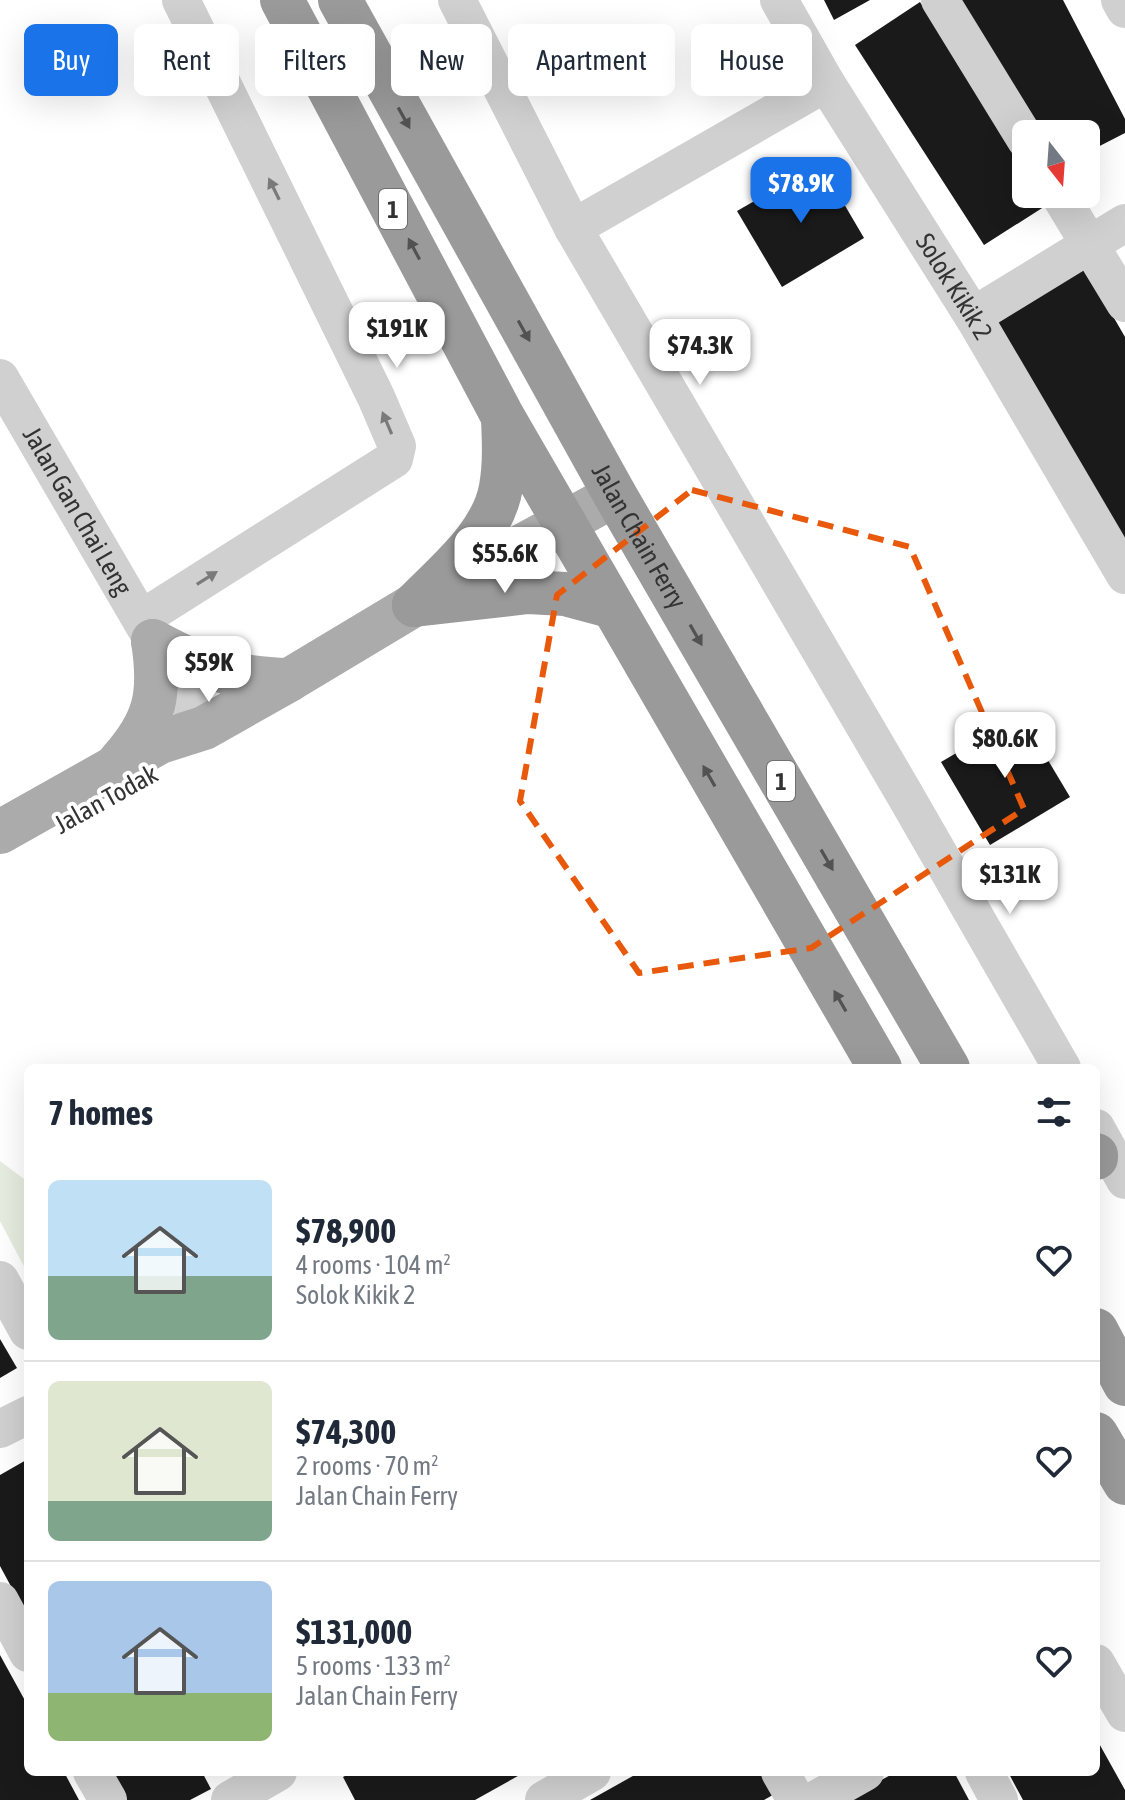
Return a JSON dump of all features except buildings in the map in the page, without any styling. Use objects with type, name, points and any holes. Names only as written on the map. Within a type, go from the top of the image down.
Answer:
[{"type":"highway","name":"1","points":[[282,0],[503,417],[878,1064]]},
{"type":"highway","name":"Jalan Chain Ferry","points":[[340,0],[615,495],[946,1064]]},
{"type":"highway","points":[[414,605],[466,552],[489,520],[501,490],[505,451],[503,417]]},
{"type":"highway","points":[[414,605],[528,592],[565,594],[610,606]]},
{"type":"highway","points":[[1100,1337],[1125,1384]]},
{"type":"highway","points":[[1100,1441],[1125,1483]]},
{"type":"main road","name":"Jalan Todak","points":[[0,832],[160,742],[204,728],[414,605],[615,495]]},
{"type":"main road","points":[[147,630],[217,671],[254,679],[289,680]]},
{"type":"main road","points":[[113,768],[140,739],[151,717],[158,670],[147,630]]},
{"type":"main road","name":"Jalan Todak","points":[[0,859],[170,763],[204,728]]},
{"type":"street","points":[[147,630],[394,459],[397,446],[181,0]]},
{"type":"street","points":[[457,0],[573,228],[1060,1064]]},
{"type":"street","name":"Solok Kikik 2","points":[[779,0],[826,83],[973,316],[1125,575]]},
{"type":"street","points":[[940,0],[1014,120]]},
{"type":"street","points":[[1120,0],[1125,9]]},
{"type":"street","points":[[573,228],[826,83]]},
{"type":"street","points":[[1068,208],[1125,303]]},
{"type":"street","points":[[973,316],[1125,223]]},
{"type":"street","name":"Jalan Gan Chai Leng","points":[[0,378],[204,728]]},
{"type":"street","points":[[0,1280],[24,1324]]},
{"type":"street","points":[[0,1429],[24,1417]]},
{"type":"street","points":[[0,1601],[24,1646]]},
{"type":"street","points":[[1100,1670],[1125,1713]]},
{"type":"street","points":[[94,1776],[108,1800]]},
{"type":"street","points":[[544,1800],[585,1776]]},
{"type":"street","points":[[782,1776],[796,1800]]},
{"type":"street","points":[[815,1800],[858,1776]]},
{"type":"street","points":[[986,1776],[999,1800]]},
{"type":"street","points":[[230,1800],[276,1780]]},
{"type":"highlighted area","points":[[692,490],[910,547],[1024,809],[811,948],[639,973],[520,801],[557,595]]},
{"type":"shaded area","points":[[0,1161],[24,1179],[24,1266],[0,1221]]}]
